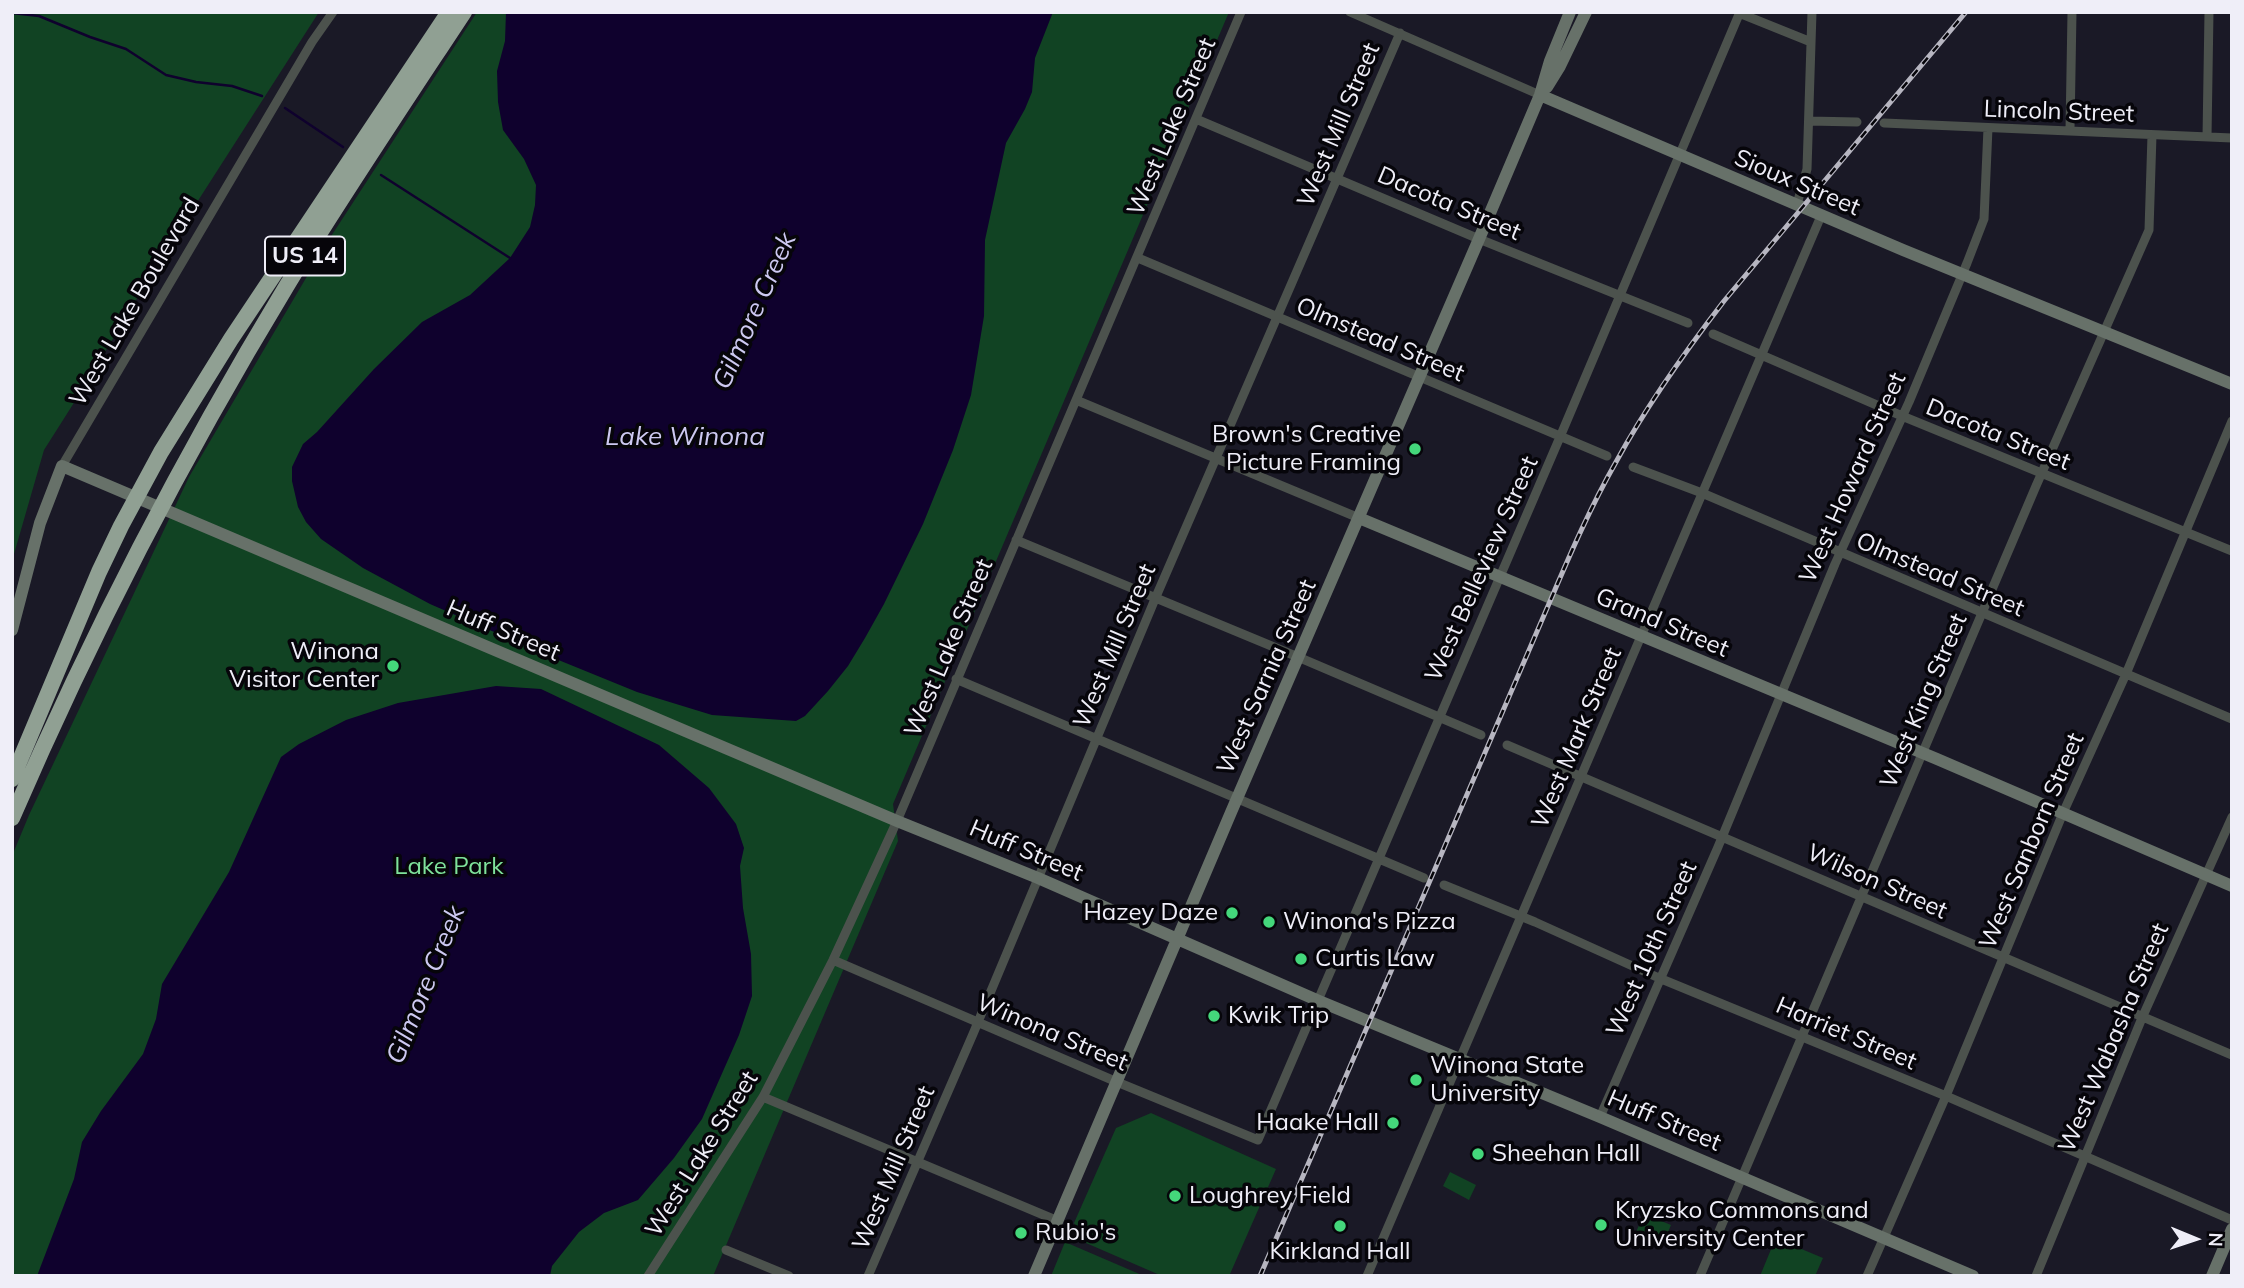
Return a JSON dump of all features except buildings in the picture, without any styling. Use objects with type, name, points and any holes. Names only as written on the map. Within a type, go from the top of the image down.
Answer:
[{"type":"highway","name":"US 14","points":[[12,779],[84,607],[136,497],[231,339],[449,12]]},
{"type":"highway","name":"US 14","points":[[12,818],[67,696],[160,508],[286,286],[464,12]]},
{"type":"street","name":"West Lake Boulevard","points":[[12,630],[40,523],[62,466],[310,46],[333,12]]},
{"type":"street","name":"West Lake Street","points":[[648,1276],[763,1097],[833,960],[897,821],[1241,12]]},
{"type":"street","name":"Sioux Street","points":[[1350,12],[1821,216],[2232,384]]},
{"type":"street","name":"West Sarnia Street","points":[[1034,1276],[1176,939],[1479,239],[1540,95],[1550,61],[1570,12]]},
{"type":"street","name":"West Sarnia Street","points":[[1540,95],[1560,66],[1586,12]]},
{"type":"street","points":[[1797,204],[1807,169],[1812,12]]},
{"type":"street","points":[[2070,130],[2072,12]]},
{"type":"street","points":[[2207,137],[2209,12]]},
{"type":"street","points":[[1740,13],[1811,42]]},
{"type":"street","name":"West Belleview Street","points":[[1258,1140],[1740,13]]},
{"type":"street","name":"West Mill Street","points":[[868,1276],[978,1022],[1155,599],[1400,33]]},
{"type":"street","name":"Dacota Street","points":[[1196,118],[1479,239],[1688,323]]},
{"type":"street","points":[[1809,121],[1857,122]]},
{"type":"street","name":"Lincoln Street","points":[[1884,123],[2232,138]]},
{"type":"street","name":"West Howard Street","points":[[1722,835],[1984,219],[1988,128]]},
{"type":"street","name":"West King Street","points":[[1700,1276],[2036,486],[2149,230],[2152,135]]},
{"type":"street","name":"West Mark Street","points":[[1367,1276],[1821,216]]},
{"type":"street","name":"Olmstead Street","points":[[1138,258],[1607,456]]},
{"type":"street","name":"Dacota Street","points":[[1713,334],[1902,416],[2232,551]]},
{"type":"street","name":"Grand Street","points":[[1076,400],[1923,753],[2232,886]]},
{"type":"street","name":"West Sanborn Street","points":[[1867,1276],[2232,421]]},
{"type":"street","name":"Huff Street","points":[[62,466],[1973,1276]]},
{"type":"street","name":"Olmstead Street","points":[[1633,467],[1703,494],[2232,719]]},
{"type":"street","points":[[1016,540],[1482,735]]},
{"type":"street","points":[[956,679],[1424,878]]},
{"type":"street","name":"Wilson Street","points":[[1507,745],[2232,1055]]},
{"type":"street","name":"West Wabasha Street","points":[[2036,1276],[2142,1018],[2232,817]]},
{"type":"street","name":"West 10th Street","points":[[1600,1117],[1722,835]]},
{"type":"street","name":"Harriet Street","points":[[1444,885],[1659,978],[1946,1096],[2232,1220]]},
{"type":"street","name":"Winona Street","points":[[833,960],[1258,1140]]},
{"type":"street","points":[[763,1097],[1058,1221]]},
{"type":"street","points":[[2212,1276],[2232,1230]]},
{"type":"street","points":[[726,1250],[789,1276]]},
{"type":"green space","points":[[12,12],[319,12],[160,260],[44,450],[12,561]]},
{"type":"green space","name":"Lake Park","points":[[477,12],[1229,12],[893,804],[898,841],[713,1276],[12,1276],[12,856],[189,477],[326,244]]},
{"type":"green space","name":"Loughrey Field","points":[[1151,1113],[1276,1169],[1230,1274],[1162,1276],[1086,1243],[1074,1223],[1116,1128]]},
{"type":"green space","points":[[1450,1172],[1476,1185],[1469,1200],[1443,1186]]},
{"type":"green space","points":[[1644,1214],[1671,1225],[1663,1244],[1636,1232]]},
{"type":"green space","points":[[1780,1240],[1823,1258],[1815,1276],[1760,1276],[1774,1242],[1778,1243]]},
{"type":"green space","points":[[1065,1242],[1144,1276],[1051,1276]]},
{"type":"water","name":"Lake Winona","points":[[506,12],[1053,12],[1035,58],[1032,92],[1006,143],[985,240],[984,316],[971,395],[953,450],[923,524],[865,638],[828,691],[805,716],[796,721],[712,715],[637,692],[556,659],[430,604],[363,568],[321,539],[306,522],[298,507],[292,467],[303,444],[422,322],[470,295],[510,258],[530,227],[536,185],[524,159],[503,130],[498,102],[497,71],[505,41]]},
{"type":"water","name":"Gilmore Creek","points":[[496,686],[541,689],[659,745],[709,788],[736,824],[744,848],[740,866],[743,908],[751,954],[752,996],[739,1035],[702,1119],[674,1158],[638,1200],[604,1213],[579,1232],[552,1266],[550,1276],[37,1276],[74,1179],[82,1142],[143,1054],[156,1019],[162,984],[229,872],[281,757],[299,744],[346,720],[398,703]]},
{"type":"waterway","points":[[12,13],[39,16],[126,49],[166,75],[232,86],[262,96]]},
{"type":"waterway","points":[[285,108],[343,147]]},
{"type":"waterway","points":[[381,175],[510,258]]},
{"type":"railway","points":[[1260,1276],[1566,564],[1616,462],[1640,420],[1724,301],[1966,12]]},
{"type":"place","name":"Brown's Creative Picture Framing","points":[[1415,449]]},
{"type":"place","name":"Winona Visitor Center","points":[[393,666]]},
{"type":"place","name":"Hazey Daze","points":[[1232,913]]},
{"type":"place","name":"Winona's Pizza","points":[[1269,922]]},
{"type":"place","name":"Curtis Law","points":[[1301,959]]},
{"type":"place","name":"Kwik Trip","points":[[1214,1016]]},
{"type":"place","name":"Winona State University","points":[[1416,1080]]},
{"type":"place","name":"Haake Hall","points":[[1393,1123]]},
{"type":"place","name":"Sheehan Hall","points":[[1478,1154]]},
{"type":"place","name":"Loughrey Field","points":[[1175,1196]]},
{"type":"place","name":"Kryzsko Commons and University Center","points":[[1601,1225]]},
{"type":"place","name":"Kirkland Hall","points":[[1340,1226]]},
{"type":"place","name":"Rubio's","points":[[1021,1233]]}]
